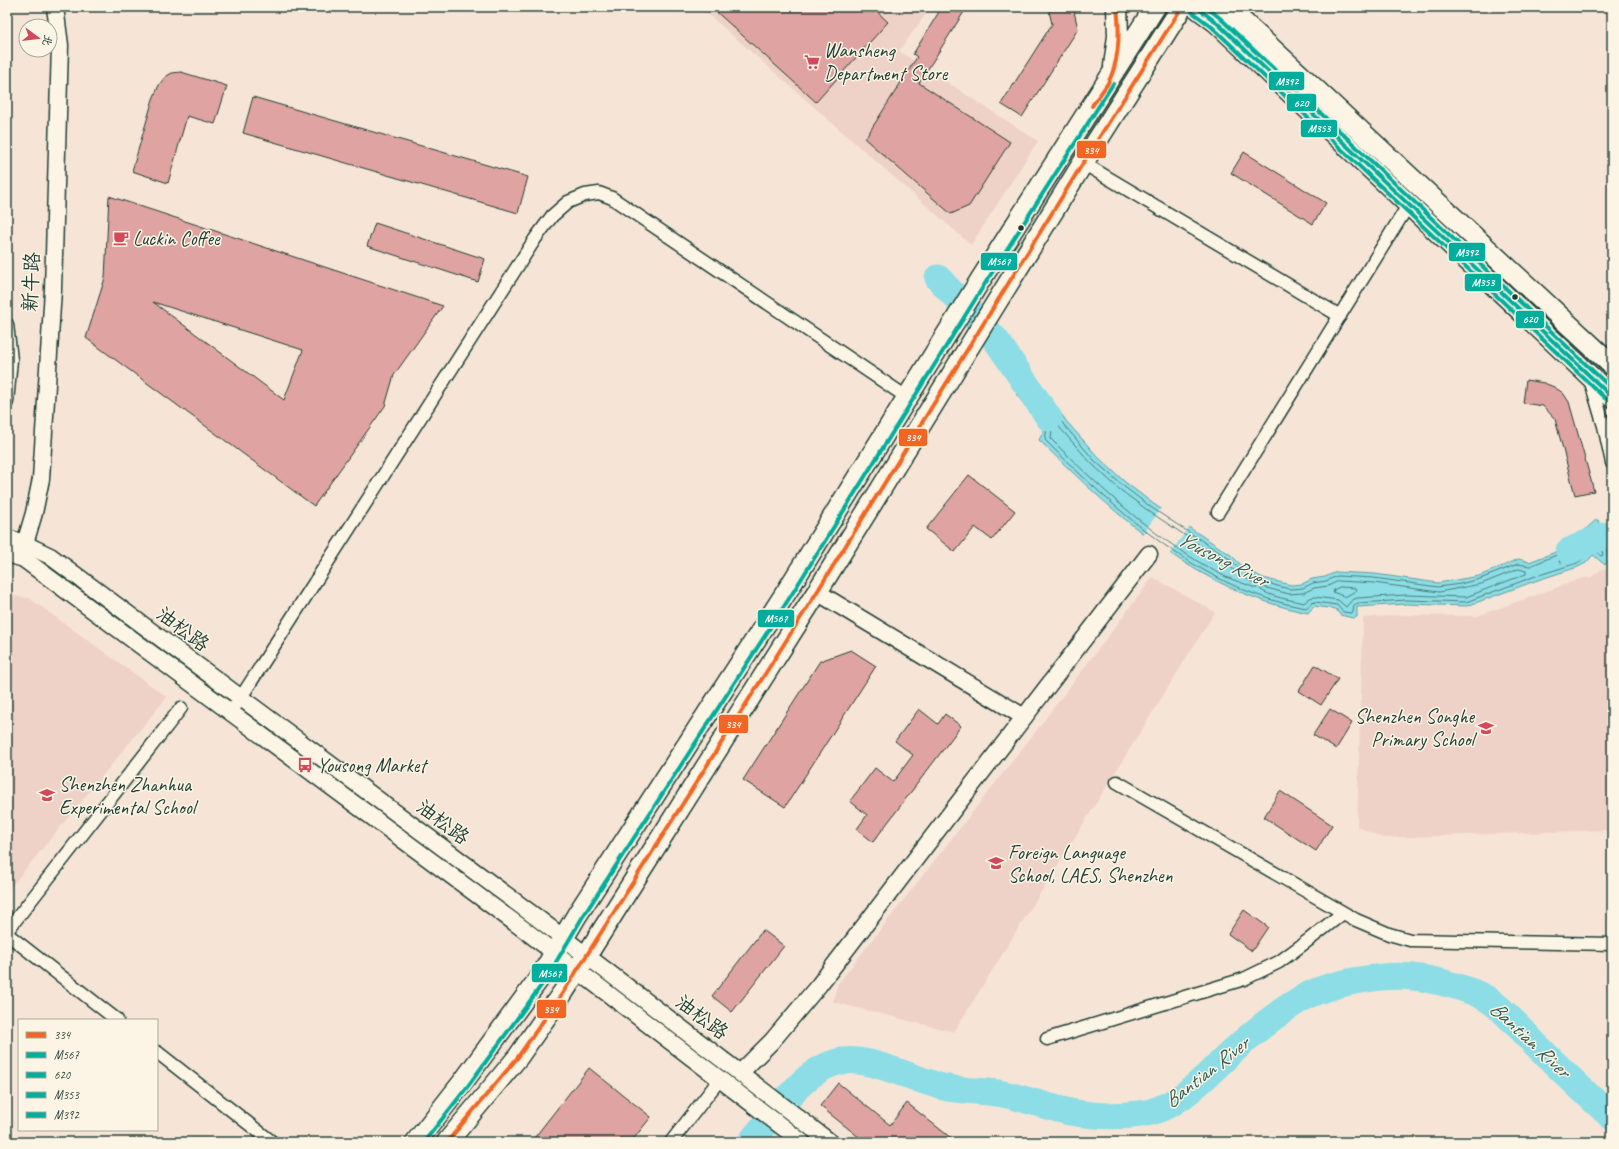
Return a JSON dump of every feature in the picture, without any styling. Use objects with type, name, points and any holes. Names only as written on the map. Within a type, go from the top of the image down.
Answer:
[{"type":"main road","points":[[1108,81],[1117,53],[1118,36],[1116,7]]},
{"type":"main road","points":[[416,1142],[541,976],[559,945],[787,591],[981,279],[1155,7]]},
{"type":"main road","points":[[447,1142],[518,1057],[564,991],[817,592],[1083,163],[1182,7]]},
{"type":"main road","points":[[1196,7],[1216,22],[1612,397]]},
{"type":"main road","points":[[1227,7],[1612,365]]},
{"type":"main road","points":[[1240,7],[1248,27]]},
{"type":"main road","points":[[1591,346],[1612,354]]},
{"type":"main road","points":[[7,539],[18,551]]},
{"type":"street","name":"新牛路","points":[[18,551],[34,513],[41,479],[52,298],[60,45],[55,7]]},
{"type":"street","points":[[1083,163],[1340,316]]},
{"type":"street","points":[[231,712],[535,239],[552,216],[568,202],[585,195],[599,193],[612,198],[908,398]]},
{"type":"street","points":[[1218,512],[1409,204]]},
{"type":"street","points":[[7,324],[11,360],[7,402]]},
{"type":"street","points":[[1589,375],[1604,426],[1612,463]]},
{"type":"street","name":"油松路","points":[[18,551],[50,556],[240,698],[582,963],[720,1079],[799,1140]]},
{"type":"street","name":"油松路","points":[[18,551],[231,712],[559,945]]},
{"type":"street","points":[[740,1073],[772,1041],[819,985],[1149,554]]},
{"type":"street","points":[[817,592],[1024,717]]},
{"type":"street","points":[[116,1019],[7,933],[181,708]]},
{"type":"street","points":[[1117,782],[1372,928],[1410,940],[1612,944]]},
{"type":"street","points":[[1047,1039],[1244,979],[1284,959],[1343,912]]},
{"type":"street","name":"油松路","points":[[582,963],[740,1073],[830,1142]]},
{"type":"street","points":[[158,1053],[272,1142]]},
{"type":"street","points":[[671,1142],[720,1079]]},
{"type":"shaded area","points":[[700,7],[931,7],[899,51],[1038,141],[971,245]]},
{"type":"shaded area","name":"Shenzhen Songhe Primary School","points":[[1603,568],[1612,572],[1612,830],[1382,838],[1357,826],[1363,618],[1398,615],[1477,616],[1583,578],[1590,578]]},
{"type":"shaded area","name":"Foreign Language School, LAES, Shenzhen","points":[[1153,577],[1215,612],[954,1032],[833,1002],[837,985],[1039,727]]},
{"type":"shaded area","name":"Shenzhen Zhanhua Experimental School","points":[[7,595],[29,598],[167,697],[7,892]]},
{"type":"water","points":[[1039,383],[1067,422],[1098,457],[1125,482],[1155,505],[1231,555],[1243,567],[1263,578],[1291,585],[1302,584],[1312,579],[1325,577],[1336,572],[1375,574],[1438,583],[1479,576],[1519,559],[1529,562],[1553,553],[1569,544],[1596,520],[1598,520],[1609,559],[1605,565],[1593,555],[1586,563],[1578,567],[1467,606],[1407,604],[1357,607],[1357,617],[1353,618],[1340,615],[1336,609],[1314,606],[1308,613],[1267,602],[1230,587],[1194,569],[1161,547],[1129,523],[1069,469],[1039,440],[1044,430],[1016,394]]},
{"type":"pier","points":[[1162,507],[1190,526],[1169,555],[1142,535]]},
{"type":"building","name":"Wansheng Department Store","points":[[711,7],[872,7],[888,22],[816,102]]},
{"type":"building","points":[[942,7],[967,7],[919,83],[1010,142],[969,206],[951,214],[865,139],[917,57],[913,54]]},
{"type":"building","points":[[1048,7],[1073,7],[1078,29],[1022,117],[1001,104],[1052,24]]},
{"type":"building","points":[[181,72],[227,86],[215,124],[187,116],[168,183],[132,171],[153,99],[159,85],[165,77],[172,73]]},
{"type":"building","points":[[253,97],[528,177],[518,213],[243,133]]},
{"type":"building","points":[[1244,152],[1326,203],[1313,224],[1231,173]]},
{"type":"building","points":[[109,196],[443,306],[394,375],[385,406],[314,506],[86,338],[105,278]],"holes":[[[153,302],[303,350],[284,400]]]},
{"type":"building","points":[[375,223],[485,259],[478,282],[367,246]]},
{"type":"building","points":[[1526,380],[1544,383],[1554,387],[1563,393],[1569,402],[1594,491],[1575,495],[1555,419],[1543,406],[1523,403]]},
{"type":"building","points":[[969,475],[1015,511],[992,540],[975,527],[955,552],[926,529]]},
{"type":"building","points":[[851,650],[876,666],[785,807],[743,780],[820,661]]},
{"type":"building","points":[[1315,665],[1338,679],[1321,705],[1299,691]]},
{"type":"building","points":[[919,709],[938,724],[945,714],[961,726],[873,842],[857,829],[867,815],[850,801],[875,768],[893,782],[913,755],[895,741]]},
{"type":"building","points":[[1330,709],[1352,723],[1336,749],[1313,735]]},
{"type":"building","points":[[1280,791],[1332,825],[1316,851],[1264,817]]},
{"type":"building","points":[[1244,910],[1268,927],[1252,951],[1228,934]]},
{"type":"building","points":[[763,930],[784,946],[732,1012],[712,996]]},
{"type":"building","points":[[589,1068],[651,1117],[631,1142],[531,1142]]},
{"type":"building","points":[[838,1083],[890,1125],[907,1103],[956,1142],[865,1142],[820,1106]]},
{"type":"waterway","name":"Yousong River","points":[[938,278],[996,340],[1049,418]]},
{"type":"waterway","name":"Yousong River","points":[[1569,551],[1603,536],[1612,535]]},
{"type":"waterway","name":"Bantian River","points":[[751,1142],[790,1096],[811,1075],[827,1066],[848,1060],[890,1069],[943,1087],[958,1090],[1003,1094],[1070,1112],[1114,1116],[1132,1115],[1154,1111],[1167,1106],[1191,1090],[1258,1030],[1283,1010],[1301,999],[1312,993],[1340,984],[1371,978],[1400,976],[1441,982],[1463,988],[1489,1000],[1506,1014],[1581,1089],[1612,1117]]},
{"type":"transit line","name":"334","points":[[1092,106],[1108,83],[1115,65],[1119,36],[1117,7]]},
{"type":"transit line","name":"334","points":[[447,1142],[518,1057],[564,991],[817,592],[1083,163],[1182,7]]},
{"type":"transit line","name":"620","points":[[1196,7],[1216,22],[1612,397]]},
{"type":"transit line","name":"M392","points":[[1206,7],[1220,18],[1612,389]]},
{"type":"transit line","name":"M353","points":[[1192,12],[1212,27],[1608,401]]},
{"type":"transit line","name":"M567","points":[[424,1142],[468,1086],[546,979],[582,918],[792,594],[986,282],[1113,84]]},
{"type":"place","name":"Wansheng Department Store","points":[[812,62]]},
{"type":"place","name":"Luckin Coffee","points":[[121,238]]},
{"type":"place","name":"Shenzhen Songhe Primary School","points":[[1486,728]]},
{"type":"place","name":"Yousong Market","points":[[305,765]]},
{"type":"place","name":"Shenzhen Zhanhua Experimental School","points":[[47,795]]},
{"type":"place","name":"Foreign Language School, LAES, Shenzhen","points":[[996,863]]}]
